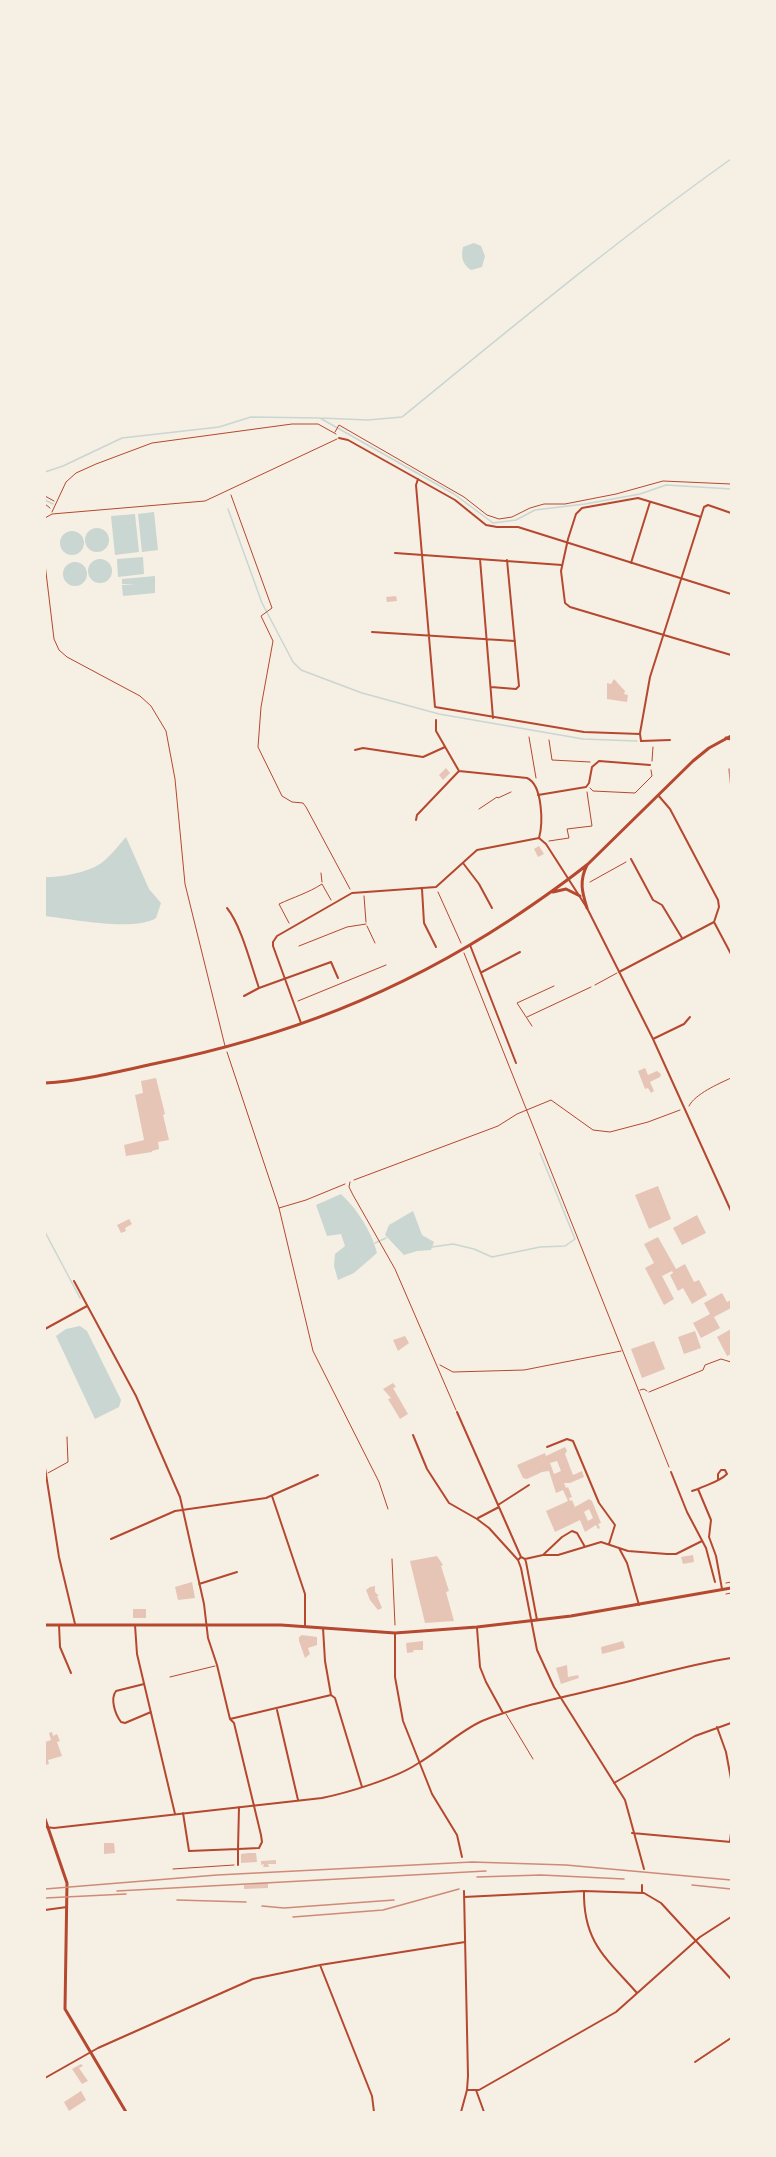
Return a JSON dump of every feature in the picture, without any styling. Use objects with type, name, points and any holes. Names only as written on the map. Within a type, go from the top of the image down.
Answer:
[{"type":"street","points":[[339,438],[348,440],[418,478],[465,507],[486,525],[518,527],[731,594]]},
{"type":"street","points":[[418,478],[416,485],[435,707],[584,732],[640,734]]},
{"type":"street","points":[[701,517],[634,498],[582,508],[576,514],[562,565],[566,605],[731,654]]},
{"type":"street","points":[[631,563],[650,502]]},
{"type":"street","points":[[670,740],[641,741],[646,692],[704,507],[708,505],[731,513]]},
{"type":"street","points":[[395,553],[562,565]]},
{"type":"street","points":[[480,558],[493,718]]},
{"type":"street","points":[[491,687],[516,689],[519,686],[507,560]]},
{"type":"street","points":[[372,632],[515,641]]},
{"type":"street","points":[[436,720],[436,731],[459,771]]},
{"type":"street","points":[[45,1083],[92,1077],[226,1048],[302,1025],[392,987],[470,945],[569,879],[588,864],[702,753],[731,737]]},
{"type":"street","points":[[355,750],[363,748],[423,757],[445,747]]},
{"type":"street","points":[[538,795],[587,786],[592,767],[597,762],[650,765]]},
{"type":"street","points":[[459,771],[527,778],[535,783],[542,828],[539,838]]},
{"type":"street","points":[[416,820],[417,815],[459,771]]},
{"type":"street","points":[[619,972],[714,922],[719,907],[718,900],[670,808],[658,795]]},
{"type":"street","points":[[302,1025],[273,942],[277,936],[352,893],[436,887],[480,848],[539,838],[544,842],[587,908],[654,1039],[731,1211]]},
{"type":"street","points":[[631,859],[653,900],[662,905],[682,938]]},
{"type":"street","points":[[464,863],[477,880],[492,908]]},
{"type":"street","points":[[587,908],[581,880],[588,864]]},
{"type":"street","points":[[422,889],[424,923],[436,947]]},
{"type":"street","points":[[551,892],[567,889],[580,896]]},
{"type":"street","points":[[227,908],[238,929],[259,988]]},
{"type":"street","points":[[714,922],[731,954]]},
{"type":"street","points":[[470,945],[516,1063]]},
{"type":"street","points":[[482,972],[520,952]]},
{"type":"street","points":[[244,996],[259,988],[331,962],[338,978]]},
{"type":"street","points":[[654,1039],[684,1024],[690,1017]]},
{"type":"street","points":[[74,1281],[136,1396],[176,1487],[199,1584],[208,1638],[230,1719],[234,1723],[261,1835],[261,1846],[238,1850],[189,1851],[183,1813]]},
{"type":"street","points":[[45,1329],[87,1306]]},
{"type":"street","points":[[458,1412],[499,1506],[519,1560],[537,1650],[560,1696],[626,1803],[632,1833],[644,1869]]},
{"type":"street","points":[[413,1435],[428,1469],[449,1503],[477,1519],[499,1537],[519,1560],[526,1561],[543,1555],[558,1555],[601,1542],[619,1548],[676,1554],[702,1541]]},
{"type":"street","points":[[547,1447],[567,1439],[573,1441],[599,1503],[615,1525],[609,1544]]},
{"type":"street","points":[[45,1468],[59,1557],[75,1624]]},
{"type":"street","points":[[671,1472],[710,1560],[715,1582]]},
{"type":"street","points":[[111,1539],[183,1509],[253,1502],[272,1496],[318,1474]]},
{"type":"street","points":[[692,1491],[718,1480]]},
{"type":"street","points":[[477,1519],[529,1485]]},
{"type":"street","points":[[698,1489],[711,1520],[709,1537],[716,1556],[721,1586]]},
{"type":"street","points":[[272,1496],[305,1594],[305,1627]]},
{"type":"street","points":[[543,1555],[572,1531],[577,1533],[585,1547]]},
{"type":"street","points":[[619,1548],[627,1563],[639,1605]]},
{"type":"street","points":[[526,1561],[537,1620]]},
{"type":"street","points":[[199,1584],[237,1572]]},
{"type":"street","points":[[45,1625],[305,1627],[395,1633],[531,1621],[639,1605],[721,1586],[731,1587]]},
{"type":"street","points":[[59,1624],[60,1647],[71,1674]]},
{"type":"street","points":[[135,1625],[135,1643],[175,1814]]},
{"type":"street","points":[[477,1627],[480,1667],[504,1712]]},
{"type":"street","points":[[324,1628],[325,1661],[331,1695],[335,1698],[362,1787]]},
{"type":"street","points":[[395,1633],[394,1662],[403,1721],[432,1794],[457,1835],[462,1857]]},
{"type":"street","points":[[46,1827],[333,1796],[362,1787],[419,1763],[469,1728],[504,1712],[560,1696],[704,1662],[731,1658]]},
{"type":"street","points":[[144,1684],[114,1693],[117,1715],[121,1722],[125,1723],[151,1712]]},
{"type":"street","points":[[230,1719],[331,1695]]},
{"type":"street","points":[[277,1709],[298,1800]]},
{"type":"street","points":[[614,1783],[682,1743],[731,1723]]},
{"type":"street","points":[[717,1727],[726,1752],[731,1779]]},
{"type":"street","points":[[238,1865],[239,1807]]},
{"type":"street","points":[[45,1819],[67,1883],[65,2009],[126,2112]]},
{"type":"street","points":[[632,1833],[731,1841],[731,1833]]},
{"type":"street","points":[[642,1885],[642,1892]]},
{"type":"street","points":[[461,2112],[467,2090],[464,1891]]},
{"type":"street","points":[[584,1892],[585,1920],[595,1944],[637,1993]]},
{"type":"street","points":[[464,1897],[642,1892],[661,1903],[731,1979]]},
{"type":"street","points":[[45,1910],[67,1908]]},
{"type":"street","points":[[467,2090],[476,2090],[611,2015],[695,1941],[731,1917]]},
{"type":"street","points":[[45,2078],[90,2052],[240,1984],[269,1975],[320,1965],[465,1942]]},
{"type":"street","points":[[320,1965],[372,2096],[374,2112]]},
{"type":"street","points":[[695,2062],[731,2038]]},
{"type":"street","points":[[476,2090],[484,2112]]},
{"type":"lane","points":[[45,518],[52,514],[205,501],[339,438]]},
{"type":"lane","points":[[45,564],[54,639],[59,650],[67,657],[140,696],[151,706],[166,731],[175,779],[185,884],[226,1048]]},
{"type":"lane","points":[[595,985],[619,972]]},
{"type":"lane","points":[[350,1182],[349,1187],[380,1241],[458,1412]]},
{"type":"lane","points":[[649,1392],[704,1370],[705,1365],[721,1359],[731,1362]]},
{"type":"lane","points":[[46,1474],[68,1462],[67,1437]]},
{"type":"lane","points":[[170,1677],[217,1665]]},
{"type":"lane","points":[[504,1712],[532,1759]]},
{"type":"path","points":[[45,504],[52,510],[66,482],[76,473],[152,443],[313,423],[335,432],[338,426],[464,497],[487,515],[499,519],[512,517],[544,504],[565,504],[616,495],[663,482],[731,484]]},
{"type":"path","points":[[229,491],[272,608],[261,616],[273,641],[261,707],[258,747],[282,796],[292,802],[303,803],[306,807],[352,893]]},
{"type":"path","points":[[45,496],[56,502]]},
{"type":"path","points":[[529,737],[535,783]]},
{"type":"path","points":[[549,740],[552,760],[597,762]]},
{"type":"path","points":[[587,786],[593,791],[635,793],[652,776],[650,765],[653,742]]},
{"type":"path","points":[[544,842],[569,838],[567,829],[592,826],[587,786]]},
{"type":"path","points":[[479,809],[511,792]]},
{"type":"path","points":[[590,882],[631,859]]},
{"type":"path","points":[[321,873],[322,884],[333,904]]},
{"type":"path","points":[[292,927],[279,904],[322,884]]},
{"type":"path","points":[[436,887],[463,949],[671,1472]]},
{"type":"path","points":[[363,892],[366,924],[375,943]]},
{"type":"path","points":[[299,946],[347,927],[366,924]]},
{"type":"path","points":[[294,1003],[386,965]]},
{"type":"path","points":[[527,1017],[595,985]]},
{"type":"path","points":[[532,1026],[527,1017],[525,1018],[518,1003],[554,987]]},
{"type":"path","points":[[226,1048],[279,1208],[313,1351],[379,1482],[388,1509]]},
{"type":"path","points":[[690,1106],[691,1101],[705,1091],[731,1078]]},
{"type":"path","points":[[279,1208],[306,1200],[498,1126],[527,1109],[551,1101],[593,1130],[610,1132],[682,1110]]},
{"type":"path","points":[[436,1360],[444,1369],[453,1372],[524,1370],[623,1350]]},
{"type":"path","points":[[639,1391],[644,1389],[649,1392]]},
{"type":"path","points":[[392,1559],[394,1625]]},
{"type":"path","points":[[721,1586],[731,1582]]},
{"type":"path","points":[[726,1594],[731,1593]]},
{"type":"path","points":[[173,1869],[238,1865]]},
{"type":"shaded area","points":[[474,243],[481,246],[485,256],[482,267],[471,270],[464,263],[462,251],[463,247]]},
{"type":"shaded area","points":[[154,512],[158,550],[142,552],[138,514]]},
{"type":"shaded area","points":[[135,514],[139,552],[115,555],[111,516]]},
{"type":"shaded area","points":[[97,528],[102,529],[108,535],[108,545],[102,551],[97,552],[92,551],[86,545],[85,540],[86,535],[92,529]]},
{"type":"shaded area","points":[[72,531],[81,534],[84,543],[81,552],[72,555],[63,552],[60,543],[63,534]]},
{"type":"shaded area","points":[[143,557],[144,574],[118,577],[117,559]]},
{"type":"shaded area","points":[[100,559],[105,560],[111,566],[111,576],[105,582],[100,583],[95,582],[89,576],[88,571],[89,566],[95,560]]},
{"type":"shaded area","points":[[75,562],[84,565],[87,574],[84,583],[75,586],[66,583],[63,574],[66,565]]},
{"type":"shaded area","points":[[155,576],[155,593],[123,596],[122,585],[136,584],[122,584],[122,579]]},
{"type":"shaded area","points":[[126,837],[149,889],[161,903],[156,918],[146,922],[118,924],[45,916],[45,877],[73,874],[95,867],[107,858]]},
{"type":"shaded area","points":[[341,1194],[363,1221],[372,1237],[377,1253],[354,1273],[338,1280],[334,1266],[335,1254],[345,1246],[341,1234],[327,1236],[316,1205]]},
{"type":"shaded area","points":[[413,1211],[422,1235],[434,1242],[431,1250],[404,1255],[385,1235],[389,1225]]},
{"type":"shaded area","points":[[80,1326],[87,1331],[121,1400],[119,1407],[95,1419],[56,1336],[66,1329]]},
{"type":"building","points":[[396,596],[397,601],[387,602],[386,597]]},
{"type":"building","points":[[614,679],[625,691],[624,694],[628,695],[627,702],[607,699],[607,683],[611,684]]},
{"type":"building","points":[[446,768],[450,773],[443,780],[439,775]]},
{"type":"building","points":[[539,846],[544,854],[538,857],[534,849]]},
{"type":"building","points":[[645,1068],[648,1075],[657,1071],[661,1074],[660,1077],[650,1082],[654,1091],[651,1093],[648,1088],[645,1089],[638,1071]]},
{"type":"building","points":[[156,1078],[169,1140],[158,1142],[159,1149],[152,1152],[126,1156],[124,1145],[144,1140],[135,1095],[143,1093],[141,1081]]},
{"type":"building","points":[[658,1186],[671,1219],[649,1229],[635,1195]]},
{"type":"building","points":[[697,1215],[706,1233],[682,1245],[673,1228]]},
{"type":"building","points":[[129,1219],[132,1224],[121,1233],[117,1225]]},
{"type":"building","points":[[658,1237],[676,1269],[685,1264],[694,1282],[699,1280],[707,1295],[692,1304],[683,1288],[678,1291],[670,1275],[672,1271],[662,1276],[674,1299],[664,1305],[645,1268],[654,1263],[644,1244]]},
{"type":"building","points":[[722,1293],[727,1302],[731,1300],[731,1308],[714,1317],[720,1328],[701,1338],[693,1323],[710,1314],[704,1303]]},
{"type":"building","points":[[731,1329],[731,1354],[727,1356],[717,1337]]},
{"type":"building","points":[[695,1331],[701,1348],[684,1354],[678,1337]]},
{"type":"building","points":[[405,1336],[409,1343],[398,1351],[393,1340]]},
{"type":"building","points":[[654,1341],[665,1369],[642,1378],[631,1349]]},
{"type":"building","points":[[393,1383],[396,1387],[393,1388],[408,1414],[400,1419],[388,1399],[391,1398],[383,1389]]},
{"type":"building","points":[[565,1447],[567,1451],[565,1454],[573,1475],[582,1471],[584,1477],[564,1483],[572,1497],[569,1498],[570,1501],[572,1500],[575,1507],[589,1499],[592,1501],[601,1523],[598,1524],[600,1528],[598,1529],[596,1525],[585,1532],[580,1520],[555,1532],[546,1511],[568,1501],[563,1490],[556,1493],[549,1471],[527,1479],[523,1478],[517,1465],[545,1453],[546,1456]],"holes":[[[557,1461],[561,1471],[554,1474],[550,1463]],[[589,1509],[593,1518],[588,1521],[584,1512]]]},
{"type":"building","points":[[693,1555],[694,1562],[683,1564],[681,1557]]},
{"type":"building","points":[[437,1556],[443,1565],[441,1566],[449,1591],[446,1592],[454,1621],[425,1623],[410,1561]]},
{"type":"building","points":[[192,1582],[195,1598],[178,1600],[175,1587]]},
{"type":"building","points":[[375,1586],[375,1592],[379,1596],[377,1596],[382,1608],[378,1610],[366,1590]]},
{"type":"building","points":[[133,1609],[146,1609],[146,1618],[133,1618]]},
{"type":"building","points":[[302,1635],[317,1637],[317,1645],[308,1648],[310,1654],[305,1658],[299,1641]]},
{"type":"building","points":[[423,1641],[423,1650],[413,1650],[414,1652],[407,1653],[406,1643]]},
{"type":"building","points":[[623,1641],[625,1648],[602,1654],[601,1647]]},
{"type":"building","points":[[567,1665],[568,1677],[578,1675],[579,1678],[561,1684],[556,1668]]},
{"type":"building","points":[[52,1732],[53,1736],[57,1734],[60,1741],[57,1742],[62,1756],[48,1760],[49,1764],[45,1765],[45,1742],[51,1740],[49,1733]]},
{"type":"building","points":[[104,1843],[114,1843],[115,1853],[104,1854]]},
{"type":"building","points":[[256,1853],[257,1862],[241,1863],[241,1854]]},
{"type":"building","points":[[276,1860],[276,1864],[268,1864],[269,1867],[261,1865],[261,1861]]},
{"type":"building","points":[[268,1883],[268,1888],[244,1889],[244,1885]]},
{"type":"building","points":[[81,2064],[83,2066],[79,2068],[88,2081],[82,2084],[72,2069]]},
{"type":"building","points":[[81,2091],[86,2100],[69,2111],[64,2102]]},
{"type":"waterway","points":[[320,418],[368,420],[402,417],[605,253],[731,159]]},
{"type":"waterway","points":[[45,472],[122,438],[219,427],[251,417],[320,418],[454,494],[493,523],[516,520],[535,510],[640,494],[666,485],[731,489]]},
{"type":"waterway","points":[[45,500],[53,504]]},
{"type":"waterway","points":[[228,509],[262,603],[293,662],[301,670],[362,693],[439,714],[583,739],[637,741]]},
{"type":"waterway","points":[[432,1247],[453,1244],[474,1249],[492,1257],[540,1247],[565,1246],[575,1239],[540,1153]]},
{"type":"waterway","points":[[45,1232],[80,1298]]},
{"type":"waterway","points":[[375,1243],[386,1238]]},
{"type":"tram line","points":[[729,769],[731,787]]},
{"type":"railway","points":[[45,1889],[217,1875],[472,1862],[566,1865],[731,1880]]},
{"type":"railway","points":[[117,1891],[486,1871]]},
{"type":"railway","points":[[477,1877],[541,1875],[624,1879]]},
{"type":"railway","points":[[692,1885],[731,1889]]},
{"type":"railway","points":[[293,1917],[383,1910],[459,1889]]},
{"type":"railway","points":[[45,1898],[126,1894]]},
{"type":"railway","points":[[177,1900],[246,1902]]},
{"type":"railway","points":[[262,1906],[284,1908],[394,1900]]}]
